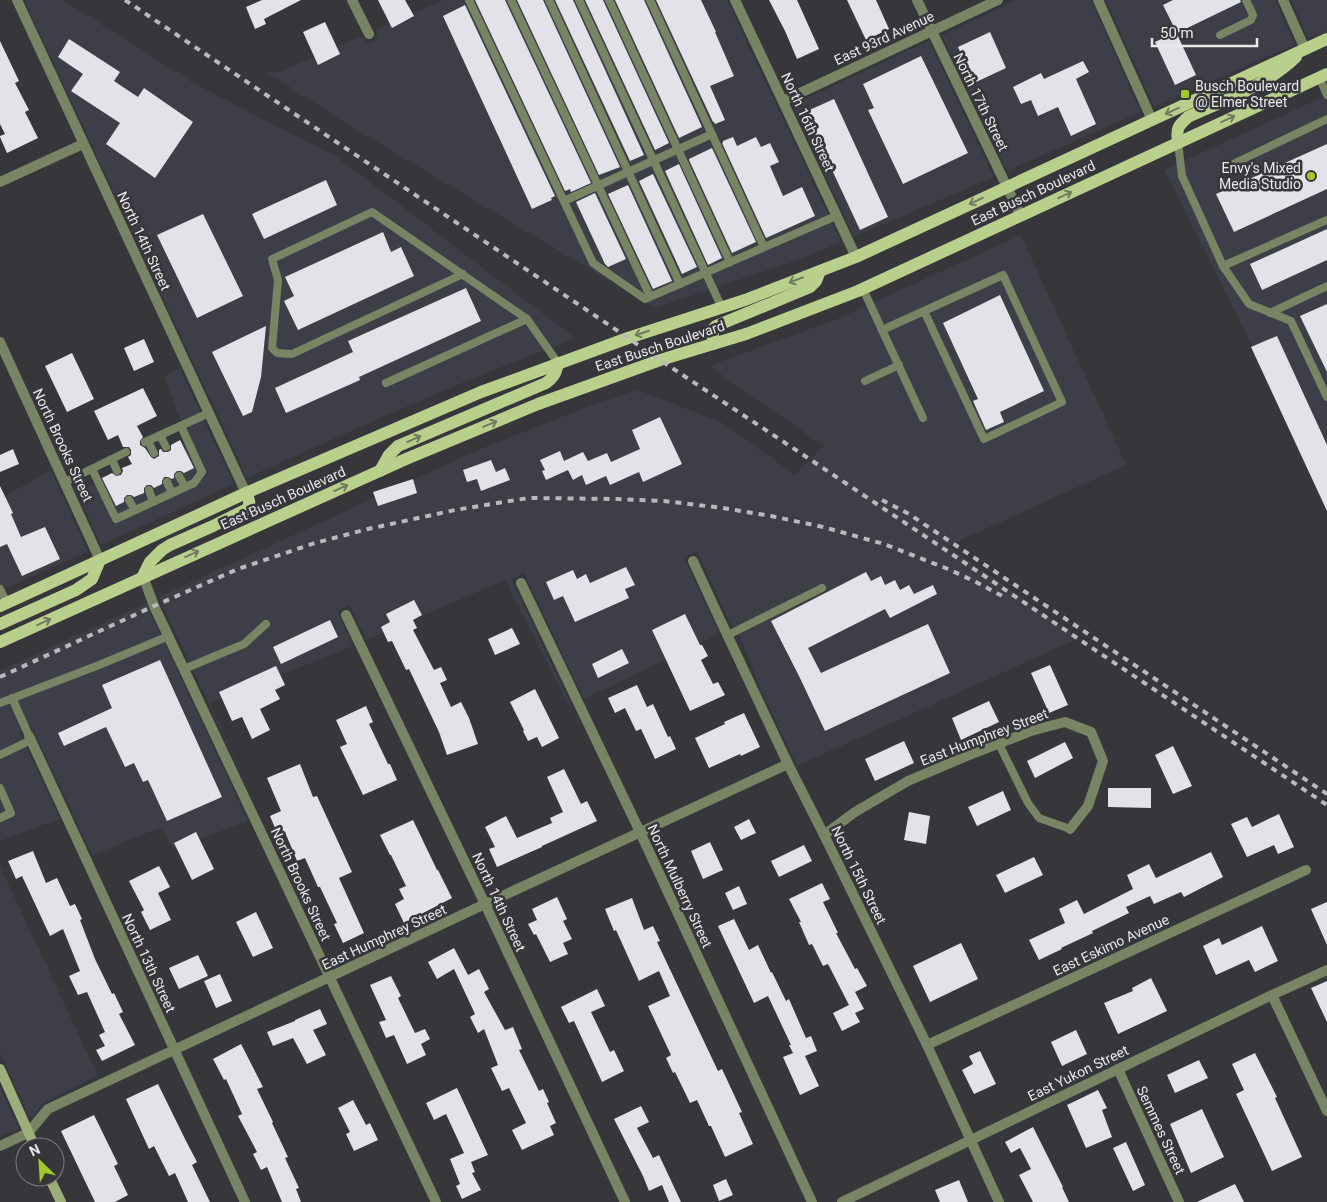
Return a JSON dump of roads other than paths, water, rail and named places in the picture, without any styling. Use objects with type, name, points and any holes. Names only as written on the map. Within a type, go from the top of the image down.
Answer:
[{"type":"main road","name":"East Busch Boulevard","points":[[4,605],[246,493],[480,392],[628,338],[746,300],[856,257],[1327,39]]},
{"type":"main road","points":[[1178,142],[1177,132],[1179,125],[1188,118],[1266,81],[1288,65],[1305,49]]},
{"type":"main road","name":"East Busch Boulevard","points":[[0,642],[143,576],[380,471],[569,392],[660,360],[746,334],[863,289],[1323,75]]},
{"type":"main road","points":[[713,344],[713,330],[716,326],[810,287],[816,281],[820,271]]},
{"type":"main road","points":[[380,471],[389,455],[398,446],[541,385],[554,376],[557,372],[558,363]]},
{"type":"main road","points":[[143,576],[150,562],[162,550],[247,509],[250,501],[246,493]]},
{"type":"main road","points":[[0,624],[76,590],[92,579],[100,560]]},
{"type":"street","name":"North 14th Street","points":[[16,0],[246,493]]},
{"type":"street","points":[[352,0],[369,34]]},
{"type":"street","name":"North 16th Street","points":[[734,0],[856,257]]},
{"type":"street","name":"North 17th Street","points":[[917,0],[1021,216]]},
{"type":"street","name":"East 93rd Avenue","points":[[782,101],[998,0]]},
{"type":"street","points":[[1098,0],[1152,120]]},
{"type":"street","points":[[1283,0],[1305,49]]},
{"type":"street","points":[[0,182],[83,144]]},
{"type":"street","name":"North Brooks Street","points":[[0,342],[100,560]]},
{"type":"street","name":"North 15th Street","points":[[694,561],[788,764],[927,1045],[999,1202]]},
{"type":"street","name":"North Brooks Street","points":[[143,576],[154,606],[436,1202]]},
{"type":"street","name":"North Mulberry Street","points":[[521,583],[640,832],[812,1202]]},
{"type":"street","name":"North 14th Street","points":[[346,615],[625,1202]]},
{"type":"street","name":"East Humphrey Street","points":[[824,834],[855,812],[908,781],[1031,731],[1065,722],[1091,732],[1103,761],[1088,806],[1070,829]]},
{"type":"street","name":"North 13th Street","points":[[30,738],[244,1202]]},
{"type":"street","name":"East Humphrey Street","points":[[0,1146],[28,1133],[48,1109],[788,764]]},
{"type":"street","name":"East Eskimo Avenue","points":[[927,1045],[1306,870]]},
{"type":"street","name":"East Yukon Street","points":[[842,1202],[1327,970]]},
{"type":"street","points":[[1272,995],[1327,1111]]},
{"type":"street","points":[[0,1069],[30,1137]]},
{"type":"street","name":"Semmes Street","points":[[1118,1069],[1179,1202]]},
{"type":"street","points":[[54,1187],[61,1202]]},
{"type":"lane","points":[[470,0],[593,263],[645,299],[836,216]]},
{"type":"lane","points":[[511,0],[650,296]]},
{"type":"lane","points":[[549,0],[680,284]]},
{"type":"lane","points":[[579,0],[722,308]]},
{"type":"lane","points":[[609,0],[730,262]]},
{"type":"lane","points":[[650,0],[764,247]]},
{"type":"lane","points":[[1220,35],[1252,20],[1253,16],[1246,0]]},
{"type":"lane","points":[[1323,75],[1327,95]]},
{"type":"lane","points":[[1233,164],[1327,119]]},
{"type":"lane","points":[[564,201],[712,134]]},
{"type":"lane","points":[[1178,142],[1182,176],[1223,266],[1248,304],[1291,321],[1327,397]]},
{"type":"lane","points":[[463,274],[292,354],[277,353],[272,348],[278,280],[272,259],[372,212],[463,274],[527,319],[558,363]]},
{"type":"lane","points":[[1223,266],[1327,220]]},
{"type":"lane","points":[[882,330],[1003,275],[1062,402],[984,439],[924,311]]},
{"type":"lane","points":[[1270,313],[1327,286]]},
{"type":"lane","points":[[863,289],[923,418]]},
{"type":"lane","points":[[386,383],[527,319]]},
{"type":"lane","points":[[865,381],[899,365]]},
{"type":"lane","points":[[154,453],[147,442],[209,413]]},
{"type":"lane","points":[[92,469],[116,519],[194,483],[202,472],[181,426]]},
{"type":"lane","points":[[160,435],[166,447]]},
{"type":"lane","points":[[64,482],[126,452]]},
{"type":"lane","points":[[112,459],[117,471]]},
{"type":"lane","points":[[179,476],[185,487]]},
{"type":"lane","points":[[167,482],[172,493]]},
{"type":"lane","points":[[148,490],[153,502]]},
{"type":"lane","points":[[129,500],[134,510]]},
{"type":"lane","points":[[728,635],[822,588]]},
{"type":"lane","points":[[0,589],[4,605]]},
{"type":"lane","points":[[184,669],[244,644],[266,624]]},
{"type":"lane","points":[[0,703],[169,636]]},
{"type":"lane","points":[[0,755],[30,738],[12,698]]},
{"type":"lane","points":[[999,744],[1028,802],[1039,818],[1070,829]]},
{"type":"lane","points":[[0,788],[11,812],[0,818]]},
{"type":"railway","points":[[125,0],[1327,805]]},
{"type":"railway","points":[[0,677],[238,569],[315,543],[368,529],[455,510],[528,498],[664,501],[771,516],[823,527],[884,544],[948,569],[1004,597]]},
{"type":"railway","points":[[882,500],[909,514],[1327,794]]},
{"type":"place","name":"Busch Boulevard @ Elmer Street","points":[[1185,94]]},
{"type":"place","name":"Envy's Mixed Media Studio","points":[[1311,176]]}]
